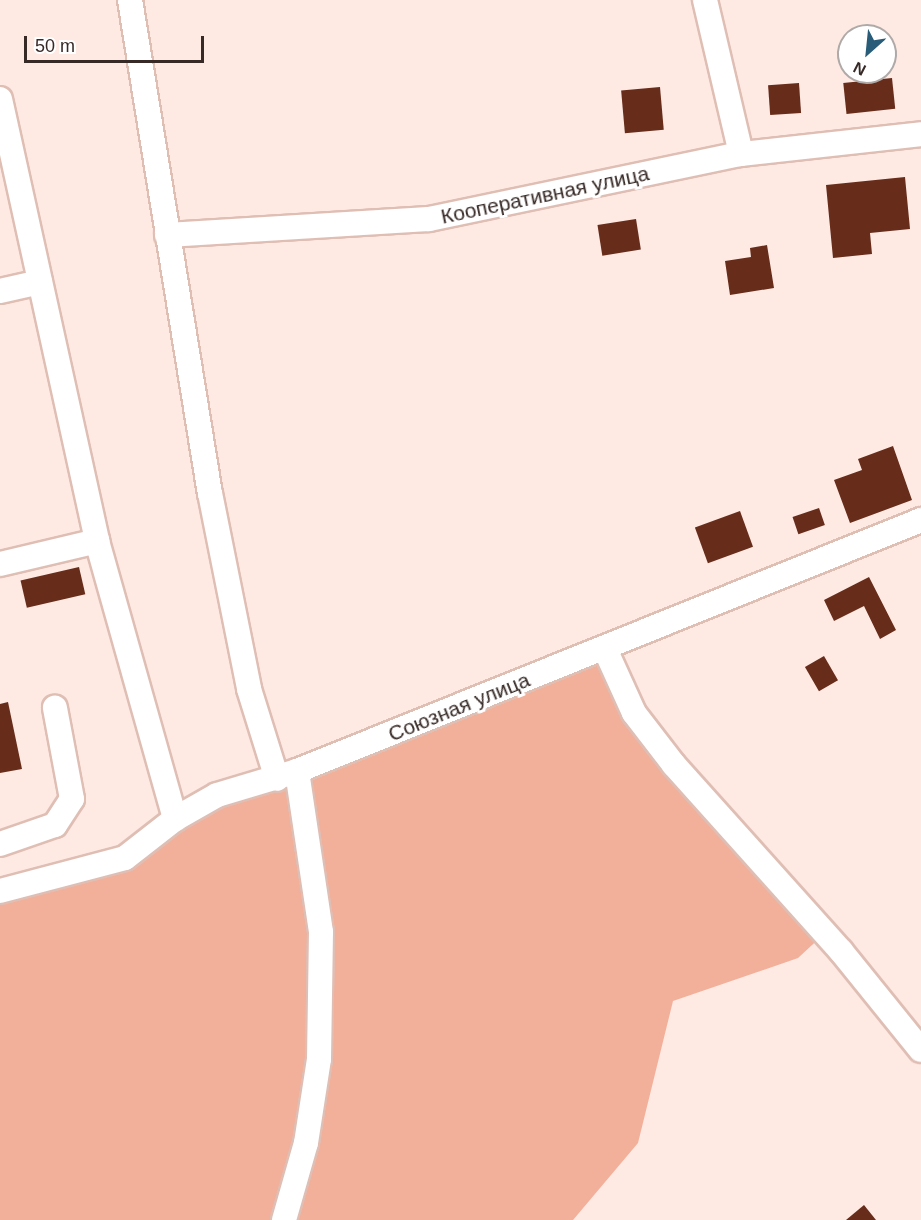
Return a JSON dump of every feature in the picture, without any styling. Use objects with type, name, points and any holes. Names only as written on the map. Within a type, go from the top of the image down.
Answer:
[{"type":"street","points":[[130,0],[167,235],[249,689],[287,775],[321,932],[320,1059],[306,1143],[284,1220]]},
{"type":"street","points":[[705,0],[741,154]]},
{"type":"street","points":[[0,99],[97,541],[175,819]]},
{"type":"street","name":"Кооперативная улица","points":[[167,235],[429,219],[741,154],[921,134]]},
{"type":"street","points":[[0,291],[40,282]]},
{"type":"street","name":"Союзная улица","points":[[0,891],[125,858],[175,819],[218,795],[287,775],[921,520]]},
{"type":"street","points":[[0,564],[97,541]]},
{"type":"street","points":[[605,649],[634,713],[674,765],[912,1022],[921,1050]]},
{"type":"street","points":[[0,844],[55,825],[72,799],[56,708]]},
{"type":"shaded area","points":[[605,649],[634,713],[825,933],[798,958],[673,1001],[638,1143],[573,1220],[0,1220],[0,891],[98,868],[175,819]]},
{"type":"building","points":[[799,83],[801,113],[770,115],[768,85]]},
{"type":"building","points":[[843,84],[893,84],[895,109],[847,114]]},
{"type":"building","points":[[660,87],[664,130],[625,133],[621,90]]},
{"type":"building","points":[[905,177],[910,229],[870,233],[872,254],[833,258],[826,185]]},
{"type":"building","points":[[636,219],[641,250],[602,256],[597,225]]},
{"type":"building","points":[[767,245],[774,288],[730,295],[725,261],[751,257],[750,248]]},
{"type":"building","points":[[893,446],[912,500],[850,523],[834,480],[862,470],[858,459]]},
{"type":"building","points":[[819,508],[825,525],[798,534],[793,517]]},
{"type":"building","points":[[740,511],[753,547],[708,563],[695,527]]},
{"type":"building","points":[[79,567],[85,594],[27,608],[21,580]]},
{"type":"building","points":[[869,577],[896,630],[880,639],[864,606],[834,621],[824,600]]},
{"type":"building","points":[[824,656],[838,680],[819,691],[805,667]]},
{"type":"building","points":[[8,702],[22,769],[0,773],[0,704]]},
{"type":"building","points":[[864,1205],[876,1220],[846,1220]]}]
